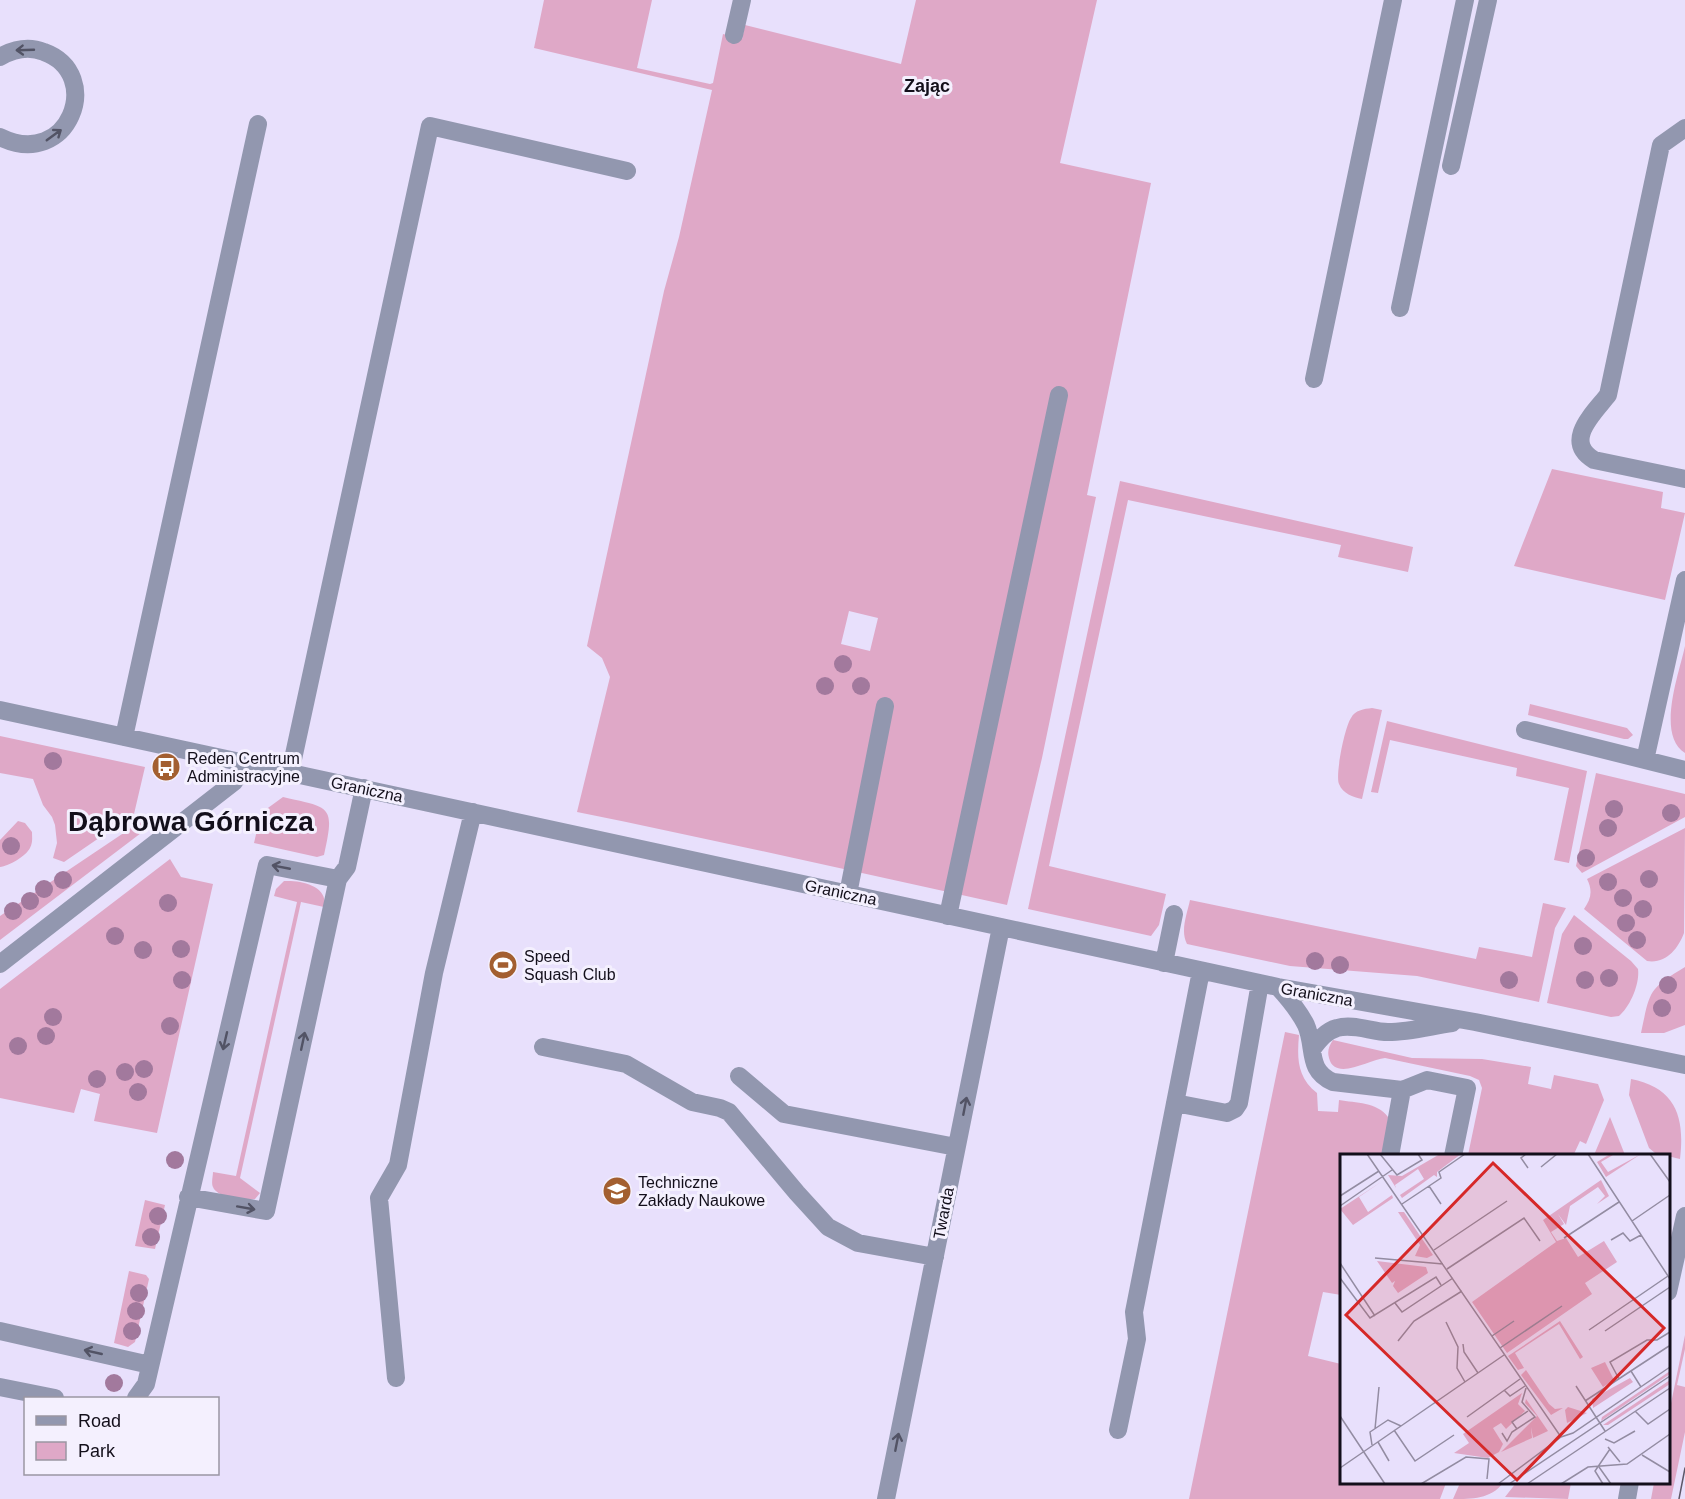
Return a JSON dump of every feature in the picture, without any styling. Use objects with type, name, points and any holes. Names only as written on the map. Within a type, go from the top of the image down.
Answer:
[{"type":"street","points":[[734,35],[742,0]]},
{"type":"street","points":[[1314,379],[1393,0]]},
{"type":"street","points":[[1400,308],[1465,0]]},
{"type":"street","points":[[1451,166],[1488,0]]},
{"type":"street","points":[[0,57],[14,50],[27,48],[51,54],[68,70],[75,91],[75,102],[70,118],[61,132],[46,141],[30,145],[13,144],[0,137]]},
{"type":"street","points":[[124,737],[258,124]]},
{"type":"street","points":[[290,773],[430,126],[627,171]]},
{"type":"street","points":[[1685,128],[1661,145],[1608,395],[1583,427],[1580,443],[1583,450],[1594,460],[1685,480]]},
{"type":"street","points":[[948,916],[1059,395]]},
{"type":"street","points":[[1645,760],[1685,580]]},
{"type":"street","points":[[848,894],[885,706]]},
{"type":"street","name":"Graniczna","points":[[0,710],[1164,963],[1269,985],[1475,1022],[1685,1065]]},
{"type":"street","points":[[1525,730],[1685,770]]},
{"type":"street","points":[[0,964],[234,782],[246,763]]},
{"type":"street","points":[[188,1197],[266,1211],[338,879],[347,867],[364,788]]},
{"type":"street","points":[[396,1378],[379,1198],[398,1165],[434,973],[473,812]]},
{"type":"street","points":[[137,1397],[146,1384],[267,865],[338,879]]},
{"type":"street","points":[[1164,963],[1174,914]]},
{"type":"street","name":"Twarda","points":[[886,1499],[1001,927]]},
{"type":"street","points":[[1118,1430],[1137,1339],[1134,1312],[1201,970]]},
{"type":"street","points":[[1175,1103],[1227,1113],[1235,1109],[1239,1103],[1269,985],[1299,1013],[1307,1027],[1314,1065],[1324,1078],[1333,1082],[1402,1090],[1427,1080],[1467,1088],[1453,1154]]},
{"type":"street","points":[[1312,1048],[1320,1038],[1336,1028],[1392,1032],[1475,1022]]},
{"type":"street","points":[[543,1047],[626,1064],[692,1102],[729,1112],[828,1227],[858,1243],[934,1257]]},
{"type":"street","points":[[739,1076],[784,1114],[957,1147]]},
{"type":"street","points":[[1390,1154],[1402,1090]]},
{"type":"street","points":[[1670,1283],[1685,1215]]},
{"type":"street","points":[[0,1331],[150,1365]]},
{"type":"street","points":[[0,1387],[50,1397]]},
{"type":"street","points":[[1627,1499],[1630,1484]]},
{"type":"green space","points":[[544,0],[652,0],[637,68],[710,84],[713,83],[723,34],[742,39],[745,25],[901,64],[916,0],[1097,0],[1060,163],[1151,183],[1087,495],[1096,497],[1042,758],[1007,905],[577,812],[610,677],[602,658],[587,646],[664,291],[679,237],[712,90],[534,48]],"holes":[[[849,611],[878,618],[870,651],[841,644]]]},
{"type":"green space","points":[[1552,469],[1663,492],[1661,508],[1685,513],[1665,600],[1514,566]]},
{"type":"green space","points":[[1120,481],[1413,547],[1408,572],[1338,557],[1341,545],[1128,500],[1049,866],[1166,894],[1159,925],[1151,936],[1028,909]]},
{"type":"green space","points":[[1685,646],[1685,753],[1676,744],[1671,719],[1675,687]]},
{"type":"green space","points":[[1530,704],[1627,728],[1633,735],[1624,739],[1528,715]]},
{"type":"green space","points":[[1363,709],[1382,710],[1362,799],[1346,793],[1339,784],[1339,761],[1351,718]]},
{"type":"green space","points":[[1387,721],[1587,771],[1569,863],[1554,860],[1569,788],[1516,776],[1517,768],[1390,740],[1378,793],[1371,792]]},
{"type":"green space","points":[[0,736],[145,767],[134,814],[64,862],[53,858],[57,843],[52,817],[43,805],[33,779],[0,773]]},
{"type":"green space","points":[[1596,773],[1685,794],[1685,817],[1582,873],[1576,866]]},
{"type":"green space","points":[[283,797],[311,804],[326,811],[329,826],[324,855],[317,857],[254,843],[261,813]]},
{"type":"green space","points":[[18,821],[25,823],[32,832],[31,846],[21,857],[0,867],[0,840]]},
{"type":"green space","points":[[140,822],[145,830],[0,940],[0,916]]},
{"type":"green space","points":[[1685,828],[1684,933],[1675,950],[1665,958],[1647,961],[1584,909],[1590,895],[1587,879]]},
{"type":"green space","points":[[170,859],[181,877],[213,884],[157,1133],[94,1121],[100,1094],[81,1089],[74,1113],[0,1098],[0,989]]},
{"type":"green space","points":[[284,881],[305,883],[318,889],[324,900],[324,907],[301,902],[240,1178],[260,1193],[255,1199],[238,1199],[216,1191],[212,1184],[213,1172],[236,1176],[297,902],[274,896],[276,889]]},
{"type":"green space","points":[[1190,900],[1476,959],[1479,947],[1532,957],[1543,903],[1566,908],[1555,928],[1539,1002],[1417,976],[1290,966],[1187,944],[1184,928]]},
{"type":"green space","points":[[1574,915],[1638,969],[1633,995],[1619,1016],[1611,1017],[1547,1003],[1562,934]]},
{"type":"green space","points":[[1685,967],[1685,1025],[1664,1033],[1641,1033],[1652,992]]},
{"type":"green space","points":[[1285,1032],[1299,1035],[1300,1067],[1305,1080],[1317,1093],[1318,1111],[1338,1112],[1339,1100],[1378,1108],[1388,1117],[1386,1154],[1340,1154],[1340,1295],[1323,1292],[1308,1356],[1340,1364],[1340,1484],[1446,1484],[1440,1499],[1189,1499]]},
{"type":"green space","points":[[1333,1040],[1412,1058],[1482,1059],[1531,1067],[1528,1084],[1551,1089],[1554,1075],[1598,1084],[1604,1100],[1586,1144],[1580,1141],[1574,1154],[1468,1154],[1482,1088],[1479,1080],[1470,1076],[1385,1058],[1345,1069],[1338,1068],[1329,1058],[1329,1049]]},
{"type":"green space","points":[[1631,1079],[1646,1083],[1668,1097],[1679,1118],[1680,1159],[1670,1157],[1670,1154],[1655,1153],[1649,1148],[1629,1095]]},
{"type":"green space","points":[[1610,1117],[1625,1154],[1594,1154]]},
{"type":"green space","points":[[145,1200],[165,1205],[155,1249],[135,1246]]},
{"type":"green space","points":[[129,1271],[146,1275],[149,1279],[135,1342],[128,1347],[114,1343]]},
{"type":"green space","points":[[1685,1335],[1685,1349],[1677,1385],[1685,1387],[1685,1432],[1671,1499],[1651,1499],[1654,1484],[1670,1484],[1670,1408]]},
{"type":"green space","points":[[1459,1484],[1502,1484],[1487,1495],[1453,1499]]},
{"type":"green space","points":[[1515,1484],[1571,1484],[1568,1499],[1505,1497]]},
{"type":"tram line","points":[[1679,1499],[1685,1468]]},
{"type":"place","name":"Reden Centrum Administracyjne","points":[[166,767]]},
{"type":"place","name":"Speed Squash Club","points":[[503,965]]},
{"type":"place","name":"Techniczne Zakłady Naukowe","points":[[617,1191]]},
{"type":"district","name":"Zając","points":[[927,86]]},
{"type":"district","name":"Dąbrowa Górnicza","points":[[191,821]]}]
